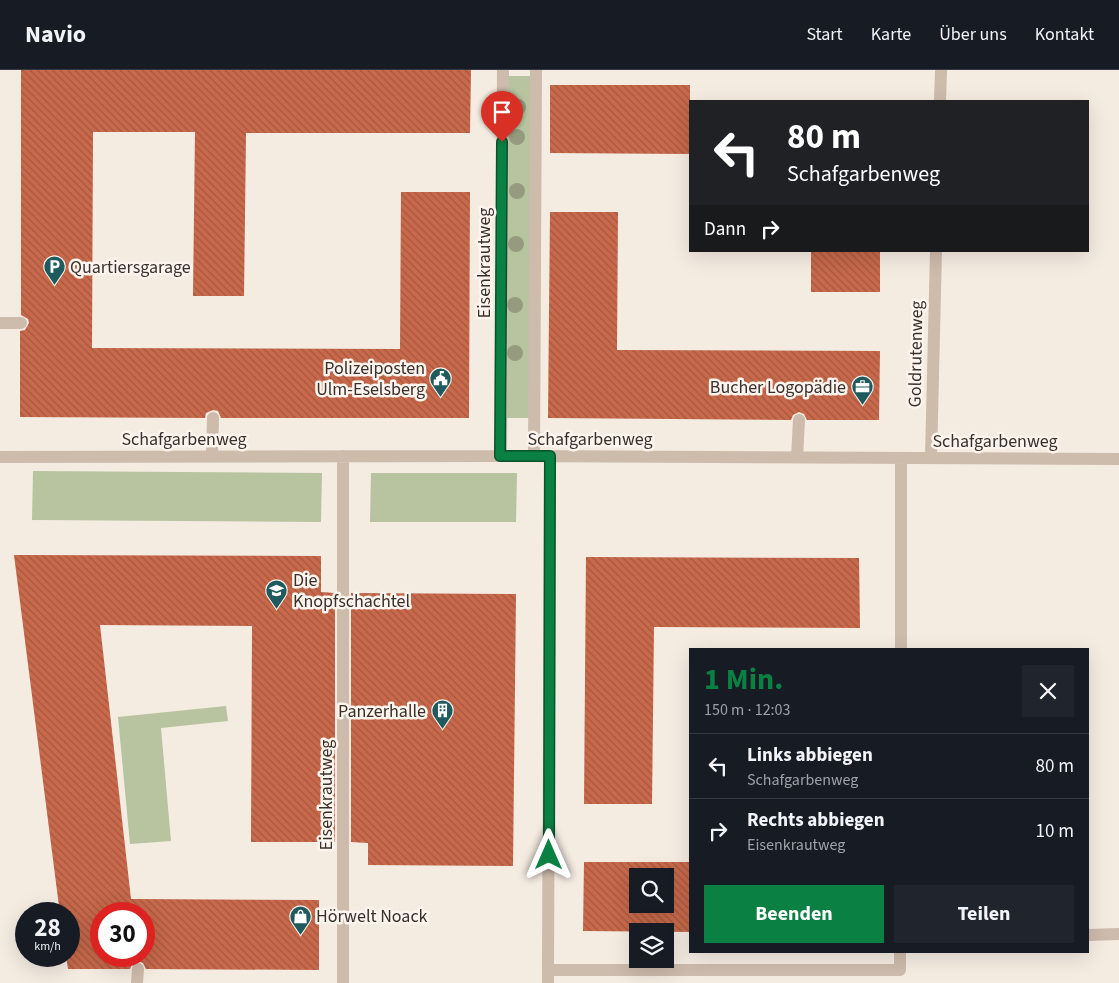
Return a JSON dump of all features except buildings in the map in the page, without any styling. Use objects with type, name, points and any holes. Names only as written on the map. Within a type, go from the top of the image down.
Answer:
[{"type":"street","name":"Eisenkrautweg","points":[[500,456],[503,70]]},
{"type":"street","points":[[534,456],[536,70]]},
{"type":"street","points":[[940,100],[941,70]]},
{"type":"street","name":"Goldrutenweg","points":[[931,458],[936,252]]},
{"type":"street","points":[[0,323],[20,323]]},
{"type":"street","points":[[212,456],[213,418]]},
{"type":"street","points":[[797,457],[798,420]]},
{"type":"street","name":"Eisenkrautweg","points":[[343,456],[343,983]]},
{"type":"street","name":"Schafgarbenweg","points":[[0,457],[550,456],[1119,459]]},
{"type":"street","points":[[550,456],[548,976],[900,970],[900,953]]},
{"type":"street","points":[[901,648],[902,458]]},
{"type":"street","points":[[1089,934],[1119,934]]},
{"type":"street","points":[[137,983],[138,969]]},
{"type":"green space","points":[[504,76],[534,76],[532,418],[503,418]]},
{"type":"green space","points":[[33,471],[322,473],[321,522],[32,520]]},
{"type":"green space","points":[[371,473],[517,473],[516,522],[370,522]]},
{"type":"green space","points":[[226,706],[228,721],[161,728],[171,841],[130,844],[118,717]]},
{"type":"place","name":"Quartiersgarage","points":[[54,286]]},
{"type":"place","name":"Polizeiposten Ulm-Eselsberg","points":[[441,397]]},
{"type":"place","name":"Bucher Logopädie","points":[[862,406]]},
{"type":"place","name":"Die Knopfschachtel","points":[[277,609]]},
{"type":"place","name":"Panzerhalle","points":[[442,730]]},
{"type":"place","name":"Hörwelt Noack","points":[[300,935]]},
{"type":"route","points":[[502,142],[500,456],[550,456],[549,855]]}]
